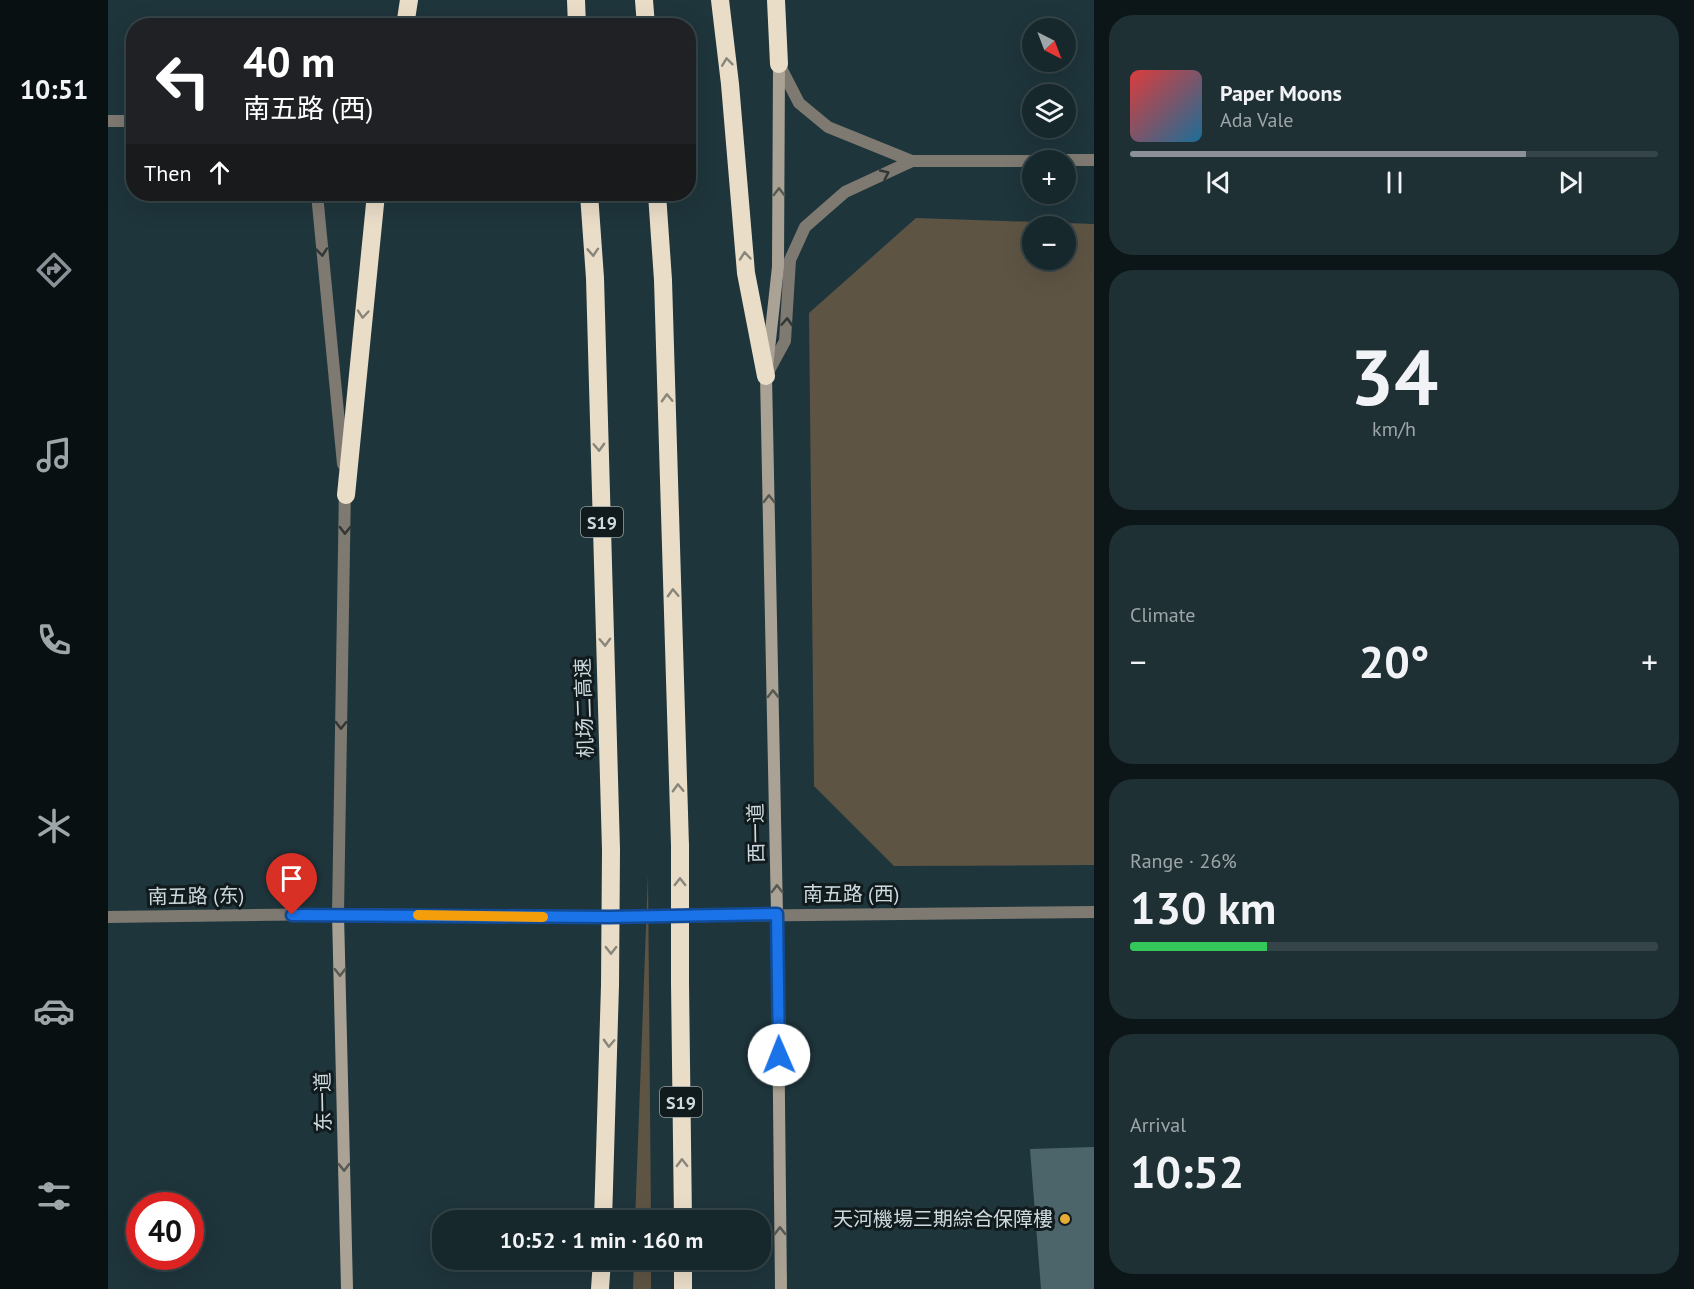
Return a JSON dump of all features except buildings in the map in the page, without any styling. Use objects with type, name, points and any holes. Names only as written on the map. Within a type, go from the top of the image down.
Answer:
[{"type":"highway","points":[[406,18],[409,0]]},
{"type":"highway","points":[[576,0],[577,18]]},
{"type":"highway","points":[[644,0],[645,18]]},
{"type":"highway","points":[[720,0],[730,84],[746,273],[766,376]]},
{"type":"highway","points":[[776,0],[779,64]]},
{"type":"highway","points":[[346,495],[375,201]]},
{"type":"highway","name":"机场二高速","points":[[590,201],[595,278],[611,850],[610,985],[603,1210]]},
{"type":"highway","name":"S19","points":[[658,201],[664,292],[680,846],[682,1210]]},
{"type":"highway","points":[[600,1289],[601,1270]]},
{"type":"highway","points":[[683,1270],[683,1289]]},
{"type":"street","name":"西一道","points":[[779,64],[778,267],[766,376],[777,914],[781,1289]]},
{"type":"street","points":[[779,64],[799,103],[828,127],[912,161],[1022,160]]},
{"type":"street","points":[[108,121],[126,121]]},
{"type":"street","points":[[1076,160],[1094,160]]},
{"type":"street","points":[[766,376],[785,341],[790,260],[805,227],[845,192],[912,161]]},
{"type":"street","points":[[318,201],[346,495],[338,914]]},
{"type":"street","name":"南五路 (西)","points":[[609,917],[1094,912]]},
{"type":"street","name":"南五路 (东)","points":[[108,917],[338,914],[609,917]]},
{"type":"street","name":"东一道","points":[[338,914],[347,1289]]},
{"type":"shaded area","points":[[916,218],[1022,222],[1022,270],[1076,270],[1076,223],[1094,224],[1094,865],[894,866],[814,786],[809,313]]},
{"type":"shaded area","points":[[648,874],[651,1210],[635,1210]]},
{"type":"shaded area","points":[[634,1270],[651,1270],[651,1289],[633,1289]]},
{"type":"slow traffic","points":[[418,915],[543,917]]},
{"type":"place","name":"天河機場三期綜合保障樓","points":[[1065,1219]]},
{"type":"route","points":[[292,915],[609,917],[777,914],[779,1055]]}]
